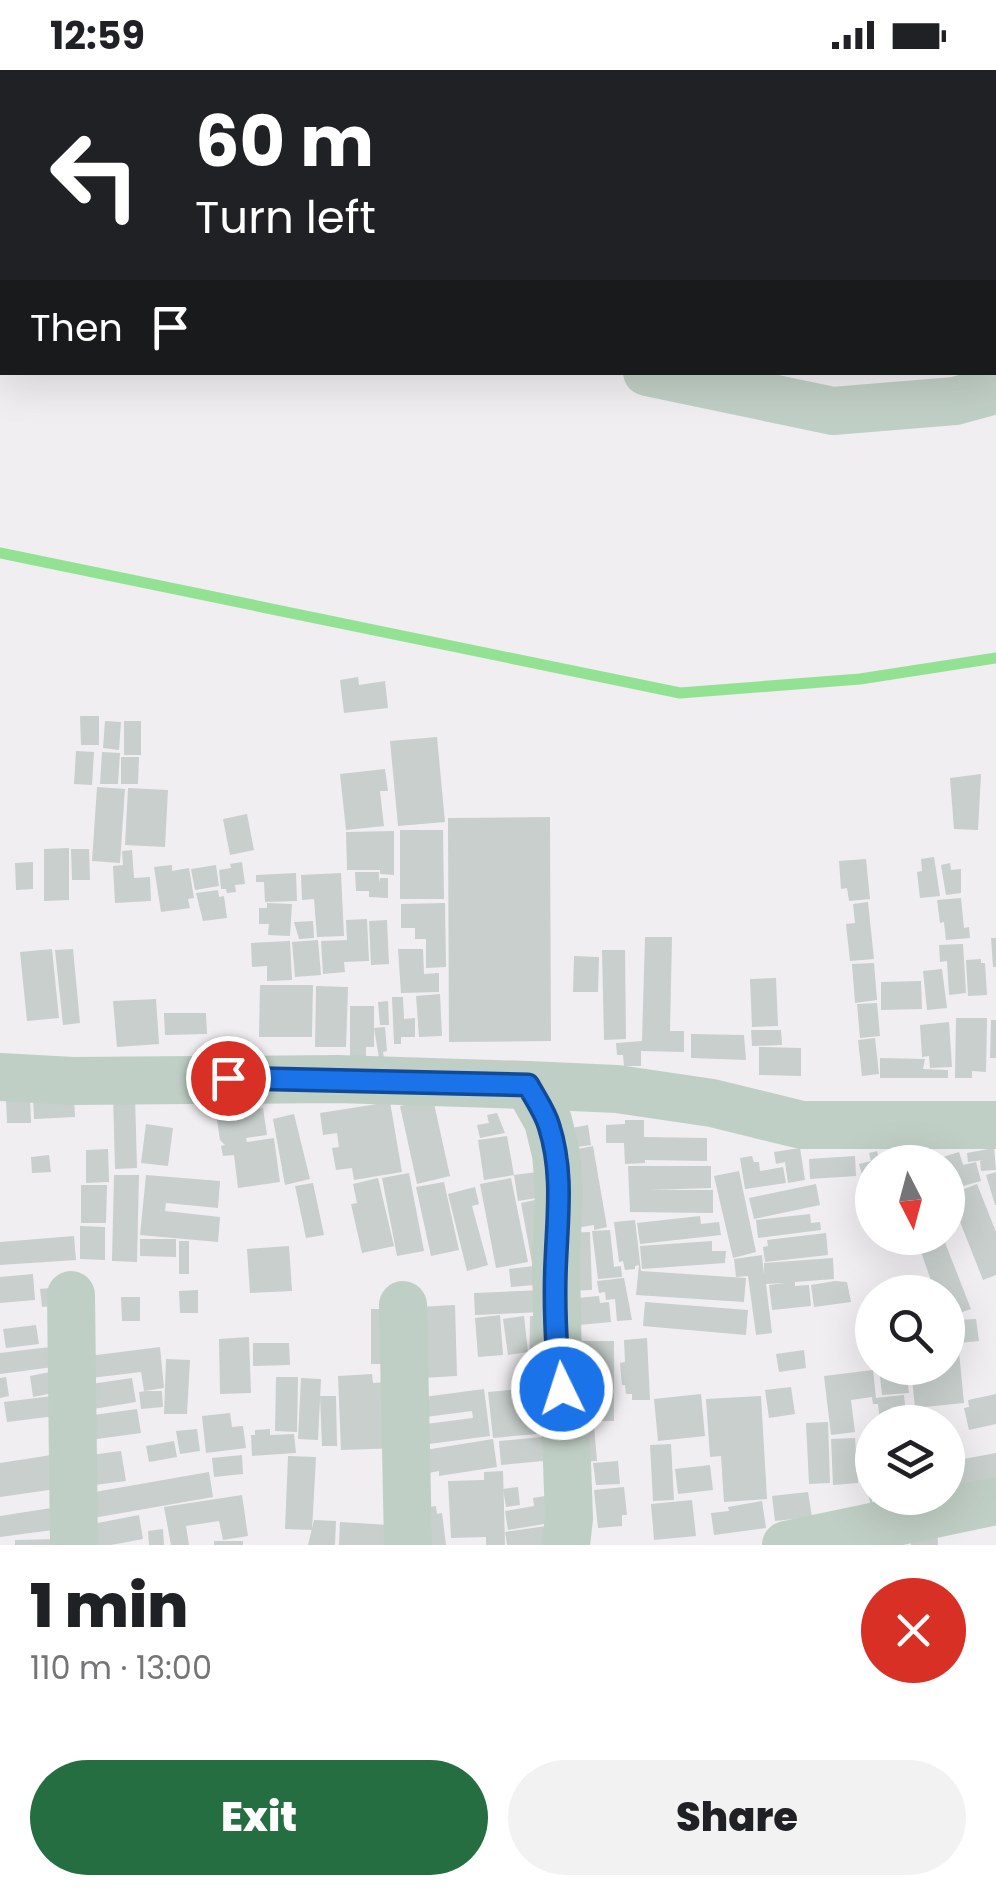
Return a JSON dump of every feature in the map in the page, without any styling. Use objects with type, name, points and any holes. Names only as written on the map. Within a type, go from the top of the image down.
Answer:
[{"type":"street","points":[[661,375],[832,411],[955,401],[996,390]]},
{"type":"street","points":[[0,1077],[72,1081],[357,1079],[528,1085],[617,1090],[712,1103],[802,1125],[996,1125]]},
{"type":"street","points":[[528,1085],[548,1121],[560,1188],[556,1262],[558,1369],[565,1409],[566,1545]]},
{"type":"street","points":[[70,1295],[74,1545]]},
{"type":"street","points":[[403,1304],[408,1545]]},
{"type":"street","points":[[786,1545],[996,1501]]},
{"type":"building","points":[[358,677],[359,685],[385,681],[388,708],[344,713],[340,680]]},
{"type":"building","points":[[80,716],[99,716],[99,745],[81,745]]},
{"type":"building","points":[[105,721],[121,722],[119,750],[103,748]]},
{"type":"building","points":[[124,721],[141,721],[141,755],[124,755]]},
{"type":"building","points":[[437,737],[445,822],[398,826],[390,741]]},
{"type":"building","points":[[76,751],[94,752],[92,785],[74,784]]},
{"type":"building","points":[[102,752],[120,753],[118,784],[100,784]]},
{"type":"building","points":[[121,757],[139,757],[138,784],[121,784]]},
{"type":"building","points":[[385,769],[388,791],[380,791],[384,826],[346,830],[340,774]]},
{"type":"building","points":[[981,774],[978,830],[954,829],[950,778]]},
{"type":"building","points":[[97,787],[125,789],[120,863],[92,861]]},
{"type":"building","points":[[128,788],[168,790],[165,847],[125,845]]},
{"type":"building","points":[[247,814],[254,850],[230,855],[223,819]]},
{"type":"building","points":[[550,817],[551,1041],[449,1042],[448,818]]},
{"type":"building","points":[[400,830],[443,830],[444,899],[400,899]]},
{"type":"building","points":[[394,831],[394,875],[380,874],[380,870],[347,870],[346,832]]},
{"type":"building","points":[[69,848],[69,900],[44,901],[44,849]]},
{"type":"building","points":[[71,849],[89,849],[90,880],[72,880]]},
{"type":"building","points":[[132,850],[134,878],[150,877],[151,901],[115,903],[113,866],[123,865],[122,851]]},
{"type":"building","points":[[934,857],[940,896],[920,898],[917,872],[922,871],[921,859]]},
{"type":"building","points":[[866,859],[870,899],[849,901],[847,888],[841,889],[839,861]]},
{"type":"building","points":[[33,862],[33,889],[16,890],[15,863]]},
{"type":"building","points":[[242,862],[245,884],[235,885],[236,892],[227,893],[221,889],[219,870]]},
{"type":"building","points":[[950,863],[951,870],[961,869],[961,893],[946,895],[941,865]]},
{"type":"building","points":[[172,865],[172,871],[189,868],[194,898],[188,899],[190,908],[161,912],[154,867]]},
{"type":"building","points":[[216,865],[219,886],[195,890],[191,869]]},
{"type":"building","points":[[355,872],[379,872],[379,883],[380,878],[388,878],[388,898],[369,897],[369,891],[356,891]]},
{"type":"building","points":[[296,873],[297,901],[265,902],[264,882],[256,882],[256,875]]},
{"type":"building","points":[[341,873],[344,936],[317,937],[314,899],[302,900],[301,875]]},
{"type":"building","points":[[218,890],[219,897],[224,896],[227,918],[203,921],[196,893]]},
{"type":"building","points":[[961,898],[964,928],[969,927],[970,938],[946,940],[937,900]]},
{"type":"building","points":[[868,902],[874,959],[850,961],[846,924],[855,923],[853,904]]},
{"type":"building","points":[[267,903],[292,904],[290,936],[268,935],[269,924],[259,924],[259,908],[267,908]]},
{"type":"building","points":[[445,903],[446,967],[426,968],[426,939],[415,939],[415,928],[401,928],[401,904]]},
{"type":"building","points":[[367,919],[369,961],[344,962],[345,972],[323,974],[321,941],[347,940],[346,920]]},
{"type":"building","points":[[387,920],[389,964],[371,965],[369,921]]},
{"type":"building","points":[[313,921],[314,938],[299,939],[294,922]]},
{"type":"building","points":[[645,937],[672,937],[670,1031],[684,1031],[684,1052],[641,1051],[641,1066],[624,1066],[616,1043],[642,1041]]},
{"type":"building","points":[[991,938],[996,938],[996,967],[993,967]]},
{"type":"building","points":[[318,940],[321,975],[295,977],[292,942]]},
{"type":"building","points":[[290,941],[292,980],[267,981],[267,966],[252,967],[251,943]]},
{"type":"building","points":[[963,944],[966,993],[949,995],[947,961],[940,962],[939,945]]},
{"type":"building","points":[[52,949],[59,1018],[27,1021],[20,952]]},
{"type":"building","points":[[73,949],[80,1023],[63,1025],[55,950]]},
{"type":"building","points":[[398,949],[423,949],[424,974],[439,973],[439,992],[401,993]]},
{"type":"building","points":[[602,950],[625,950],[626,1039],[604,1040]]},
{"type":"building","points":[[574,956],[599,957],[598,992],[573,992]]},
{"type":"building","points":[[981,959],[985,963],[987,995],[968,996],[966,960]]},
{"type":"building","points":[[874,963],[877,1000],[855,1003],[852,964]]},
{"type":"building","points":[[942,969],[947,1008],[927,1010],[923,971]]},
{"type":"building","points":[[776,978],[778,1026],[752,1027],[750,979]]},
{"type":"building","points":[[921,981],[922,1009],[881,1010],[881,982]]},
{"type":"building","points":[[260,985],[313,985],[312,1037],[259,1037]]},
{"type":"building","points":[[316,986],[348,987],[346,1047],[315,1047]]},
{"type":"building","points":[[440,994],[442,1036],[419,1037],[416,996]]},
{"type":"building","points":[[392,997],[403,997],[404,1019],[415,1018],[415,1037],[401,1037],[401,1044],[394,1044]]},
{"type":"building","points":[[156,999],[159,1044],[117,1047],[113,1001]]},
{"type":"building","points":[[388,1001],[389,1025],[380,1025],[378,1002]]},
{"type":"building","points":[[877,1003],[880,1036],[860,1038],[857,1004]]},
{"type":"building","points":[[350,1006],[374,1006],[374,1047],[366,1047],[366,1057],[350,1058]]},
{"type":"building","points":[[164,1013],[206,1013],[207,1034],[165,1035]]},
{"type":"building","points":[[956,1018],[987,1018],[986,1072],[972,1071],[972,1078],[955,1078]]},
{"type":"building","points":[[991,1020],[996,1020],[996,1058],[990,1058]]},
{"type":"building","points":[[949,1022],[952,1067],[930,1068],[929,1056],[922,1057],[920,1025]]},
{"type":"building","points":[[385,1027],[387,1051],[383,1052],[384,1058],[379,1058],[374,1028]]},
{"type":"building","points":[[751,1030],[781,1030],[782,1045],[752,1046]]},
{"type":"building","points":[[691,1034],[744,1035],[746,1060],[691,1058]]},
{"type":"building","points":[[875,1038],[879,1074],[862,1076],[858,1040]]},
{"type":"building","points":[[759,1047],[801,1048],[801,1076],[759,1075]]},
{"type":"building","points":[[880,1058],[925,1059],[923,1069],[948,1070],[948,1078],[880,1078]]},
{"type":"building","points":[[113,1095],[135,1095],[137,1168],[115,1169]]},
{"type":"building","points":[[74,1096],[75,1117],[34,1119],[33,1097]]},
{"type":"building","points":[[30,1097],[31,1123],[7,1123],[6,1098]]},
{"type":"building","points":[[433,1099],[450,1176],[417,1184],[400,1106]]},
{"type":"building","points":[[390,1102],[402,1172],[354,1180],[352,1168],[336,1170],[332,1148],[339,1147],[337,1133],[323,1135],[320,1113]]},
{"type":"building","points":[[263,1108],[267,1135],[246,1138],[247,1142],[274,1138],[280,1182],[238,1188],[234,1155],[223,1156],[221,1146],[225,1145],[220,1140],[216,1114]]},
{"type":"building","points":[[497,1113],[505,1133],[480,1138],[477,1125],[489,1123],[487,1115]]},
{"type":"building","points":[[294,1114],[310,1179],[285,1185],[273,1119]]},
{"type":"building","points":[[625,1120],[644,1120],[644,1137],[707,1138],[707,1161],[645,1160],[625,1164],[624,1143],[606,1143],[606,1125],[625,1124]]},
{"type":"building","points":[[146,1124],[173,1128],[168,1166],[141,1163]]},
{"type":"building","points":[[588,1125],[591,1145],[563,1149],[560,1130]]},
{"type":"building","points":[[507,1136],[514,1175],[484,1180],[478,1140]]},
{"type":"building","points":[[593,1146],[607,1227],[563,1230],[563,1152]]},
{"type":"building","points":[[800,1148],[805,1180],[788,1183],[785,1162],[776,1164],[774,1152]]},
{"type":"building","points":[[994,1148],[996,1170],[981,1171],[980,1161],[984,1160],[968,1162],[967,1153]]},
{"type":"building","points":[[108,1149],[109,1182],[86,1183],[86,1150]]},
{"type":"building","points":[[49,1155],[51,1172],[32,1173],[31,1157]]},
{"type":"building","points":[[752,1156],[754,1162],[759,1162],[760,1171],[783,1167],[786,1183],[745,1189],[740,1158]]},
{"type":"building","points":[[855,1156],[855,1176],[810,1179],[809,1159]]},
{"type":"building","points":[[976,1162],[981,1181],[965,1185],[965,1165]]},
{"type":"building","points":[[628,1166],[711,1166],[711,1188],[650,1190],[713,1190],[713,1213],[630,1212]]},
{"type":"building","points":[[545,1171],[543,1197],[518,1201],[514,1175]]},
{"type":"building","points":[[739,1171],[756,1252],[733,1258],[714,1176]]},
{"type":"building","points":[[996,1172],[996,1205],[995,1205],[986,1175]]},
{"type":"building","points":[[409,1173],[424,1251],[397,1256],[382,1178]]},
{"type":"building","points":[[114,1175],[139,1175],[137,1262],[112,1261]]},
{"type":"building","points":[[146,1175],[220,1181],[218,1208],[166,1203],[165,1211],[220,1217],[218,1242],[140,1235]]},
{"type":"building","points":[[378,1178],[394,1246],[362,1253],[351,1204],[357,1203],[353,1184]]},
{"type":"building","points":[[511,1178],[528,1262],[496,1268],[480,1184]]},
{"type":"building","points":[[444,1182],[459,1250],[431,1256],[416,1187]]},
{"type":"building","points":[[313,1183],[324,1235],[306,1238],[295,1186]]},
{"type":"building","points":[[816,1184],[820,1205],[754,1219],[749,1198]]},
{"type":"building","points":[[977,1184],[996,1232],[996,1275],[983,1280],[965,1234],[965,1189]]},
{"type":"building","points":[[81,1185],[107,1185],[106,1223],[81,1223]]},
{"type":"building","points":[[475,1187],[479,1204],[472,1206],[488,1265],[467,1271],[448,1194]]},
{"type":"building","points":[[535,1200],[552,1259],[532,1263],[521,1203]]},
{"type":"building","points":[[810,1214],[811,1223],[820,1222],[821,1230],[758,1238],[756,1220]]},
{"type":"building","points":[[700,1216],[701,1224],[719,1222],[721,1235],[640,1244],[637,1223]]},
{"type":"building","points":[[635,1220],[641,1271],[746,1278],[744,1302],[636,1295],[639,1265],[625,1270],[623,1261],[619,1262],[614,1222]]},
{"type":"building","points":[[80,1226],[105,1227],[105,1260],[80,1259]]},
{"type":"building","points":[[610,1230],[614,1267],[621,1266],[622,1277],[598,1279],[592,1231]]},
{"type":"building","points":[[590,1232],[592,1290],[565,1291],[562,1233]]},
{"type":"building","points":[[826,1233],[828,1255],[765,1262],[763,1247],[768,1246],[767,1240]]},
{"type":"building","points":[[74,1236],[76,1260],[0,1265],[0,1242]]},
{"type":"building","points":[[140,1239],[176,1239],[176,1257],[140,1256]]},
{"type":"building","points":[[179,1241],[189,1241],[189,1274],[179,1274]]},
{"type":"building","points":[[712,1241],[712,1251],[726,1251],[725,1263],[642,1269],[640,1246]]},
{"type":"building","points":[[289,1246],[292,1291],[250,1293],[247,1249]]},
{"type":"building","points":[[762,1255],[764,1275],[764,1263],[833,1258],[834,1279],[795,1282],[795,1286],[809,1285],[811,1306],[772,1310],[769,1285],[785,1283],[766,1284],[772,1333],[756,1335],[748,1276],[736,1277],[734,1259]]},
{"type":"building","points":[[922,1255],[950,1255],[958,1275],[929,1275]]},
{"type":"building","points":[[550,1264],[546,1284],[511,1287],[509,1269]]},
{"type":"building","points":[[33,1274],[35,1300],[0,1303],[0,1277]]},
{"type":"building","points":[[624,1278],[632,1320],[617,1321],[615,1299],[606,1300],[605,1292],[599,1293],[597,1281]]},
{"type":"building","points":[[847,1282],[851,1302],[814,1307],[811,1285]]},
{"type":"building","points":[[60,1287],[62,1305],[42,1307],[40,1289]]},
{"type":"building","points":[[198,1290],[198,1313],[180,1313],[179,1291]]},
{"type":"building","points":[[543,1290],[544,1312],[475,1315],[474,1293]]},
{"type":"building","points":[[599,1296],[600,1303],[609,1302],[611,1322],[568,1326],[566,1299]]},
{"type":"building","points":[[121,1297],[140,1297],[140,1321],[122,1321]]},
{"type":"building","points":[[645,1302],[748,1310],[746,1335],[643,1326]]},
{"type":"building","points":[[455,1305],[457,1376],[421,1378],[418,1307]]},
{"type":"building","points":[[371,1309],[394,1309],[393,1364],[371,1364]]},
{"type":"building","points":[[500,1315],[503,1355],[478,1357],[475,1318]]},
{"type":"building","points":[[524,1316],[528,1352],[508,1355],[503,1319]]},
{"type":"building","points":[[530,1316],[547,1316],[546,1377],[529,1377]]},
{"type":"building","points":[[976,1319],[979,1341],[965,1342],[965,1320]]},
{"type":"building","points":[[36,1325],[39,1344],[6,1348],[3,1329]]},
{"type":"building","points":[[249,1337],[251,1393],[220,1394],[219,1339]]},
{"type":"building","points":[[647,1338],[650,1400],[632,1400],[632,1394],[626,1394],[622,1385],[624,1340]]},
{"type":"building","points":[[574,1341],[614,1341],[614,1421],[574,1421]]},
{"type":"building","points":[[253,1343],[289,1343],[290,1365],[253,1366]]},
{"type":"building","points":[[58,1346],[61,1366],[0,1374],[0,1353]]},
{"type":"building","points":[[160,1347],[164,1388],[144,1391],[141,1372],[83,1379],[81,1357]]},
{"type":"building","points":[[804,1350],[806,1368],[779,1372],[776,1354]]},
{"type":"building","points":[[166,1359],[190,1360],[187,1414],[164,1414]]},
{"type":"building","points":[[60,1370],[64,1391],[33,1397],[30,1376]]},
{"type":"building","points":[[855,1372],[855,1385],[875,1385],[876,1398],[904,1395],[905,1405],[873,1404],[872,1397],[851,1400],[855,1432],[831,1435],[824,1376]]},
{"type":"building","points":[[372,1374],[373,1383],[399,1381],[402,1448],[341,1450],[338,1376]]},
{"type":"building","points":[[6,1377],[9,1396],[0,1398],[0,1378]]},
{"type":"building","points":[[276,1377],[298,1377],[297,1432],[275,1431]]},
{"type":"building","points":[[132,1378],[136,1402],[81,1411],[77,1386]]},
{"type":"building","points":[[301,1378],[321,1379],[318,1440],[298,1439]]},
{"type":"building","points":[[881,1385],[908,1385],[909,1393],[882,1395]]},
{"type":"building","points":[[913,1385],[962,1385],[964,1403],[915,1405]]},
{"type":"building","points":[[553,1386],[558,1432],[493,1438],[488,1392]]},
{"type":"building","points":[[791,1387],[795,1414],[769,1418],[765,1390]]},
{"type":"building","points":[[484,1389],[490,1436],[421,1445],[418,1425],[473,1418],[472,1411],[418,1418],[416,1398]]},
{"type":"building","points":[[162,1391],[163,1407],[141,1409],[139,1392]]},
{"type":"building","points":[[701,1394],[705,1436],[658,1441],[654,1399]]},
{"type":"building","points":[[996,1394],[996,1424],[969,1430],[965,1412],[968,1400]]},
{"type":"building","points":[[60,1395],[63,1415],[7,1422],[4,1402]]},
{"type":"building","points":[[320,1396],[336,1396],[337,1446],[322,1446]]},
{"type":"building","points":[[761,1396],[767,1499],[724,1502],[721,1456],[710,1457],[706,1399]]},
{"type":"building","points":[[137,1409],[141,1433],[82,1441],[79,1417]]},
{"type":"building","points":[[230,1413],[232,1427],[243,1426],[246,1448],[206,1453],[202,1416]]},
{"type":"building","points":[[828,1422],[830,1483],[809,1484],[806,1423]]},
{"type":"building","points":[[594,1425],[597,1461],[574,1462],[571,1427]]},
{"type":"building","points":[[197,1429],[200,1451],[180,1454],[176,1431]]},
{"type":"building","points":[[270,1429],[270,1435],[294,1434],[296,1453],[252,1456],[251,1435],[255,1435],[255,1430]]},
{"type":"building","points":[[553,1436],[554,1460],[501,1465],[499,1441]]},
{"type":"building","points":[[855,1438],[855,1483],[833,1485],[831,1439]]},
{"type":"building","points":[[493,1439],[497,1467],[439,1476],[439,1471],[423,1474],[419,1451]]},
{"type":"building","points":[[174,1441],[177,1457],[149,1462],[146,1446]]},
{"type":"building","points":[[671,1444],[674,1500],[653,1501],[650,1445]]},
{"type":"building","points":[[121,1451],[126,1481],[87,1486],[83,1456]]},
{"type":"building","points":[[996,1453],[996,1480],[965,1486],[965,1459]]},
{"type":"building","points":[[58,1454],[63,1488],[0,1497],[0,1463]]},
{"type":"building","points":[[242,1455],[243,1474],[214,1477],[212,1458]]},
{"type":"building","points":[[288,1456],[316,1457],[312,1530],[285,1529]]},
{"type":"building","points":[[618,1461],[620,1484],[596,1485],[593,1463]]},
{"type":"building","points":[[710,1465],[713,1490],[678,1494],[675,1469]]},
{"type":"building","points":[[503,1471],[505,1545],[486,1545],[486,1537],[451,1538],[448,1481],[484,1480],[484,1472]]},
{"type":"building","points":[[209,1472],[213,1497],[93,1518],[89,1493]]},
{"type":"building","points":[[518,1487],[520,1505],[506,1507],[503,1489]]},
{"type":"building","points":[[624,1487],[627,1515],[622,1515],[622,1526],[598,1528],[594,1490]]},
{"type":"building","points":[[808,1492],[812,1517],[775,1521],[772,1496]]},
{"type":"building","points":[[557,1494],[562,1521],[508,1530],[505,1511],[534,1506],[533,1498]]},
{"type":"building","points":[[242,1495],[248,1536],[223,1540],[219,1521],[186,1526],[189,1545],[171,1545],[164,1507]]},
{"type":"building","points":[[692,1500],[696,1536],[654,1540],[651,1504]]},
{"type":"building","points":[[762,1501],[766,1528],[714,1535],[711,1513]]},
{"type":"building","points":[[64,1506],[68,1528],[0,1537],[0,1516]]},
{"type":"building","points":[[436,1506],[437,1514],[442,1513],[446,1545],[424,1545],[420,1508]]},
{"type":"building","points":[[139,1515],[143,1539],[80,1545],[77,1527]]},
{"type":"building","points":[[314,1520],[336,1521],[335,1545],[308,1545]]},
{"type":"building","points":[[340,1522],[389,1525],[387,1545],[339,1545]]},
{"type":"building","points":[[553,1525],[550,1545],[507,1545],[505,1532]]},
{"type":"building","points":[[937,1525],[938,1545],[911,1545],[910,1526]]},
{"type":"building","points":[[163,1529],[164,1545],[149,1545],[148,1531]]},
{"type":"building","points":[[60,1539],[60,1545],[15,1545],[15,1540]]},
{"type":"building","points":[[214,1541],[243,1541],[243,1545],[214,1545]]},
{"type":"waterway","points":[[0,553],[680,693],[860,679],[996,658]]},
{"type":"route","points":[[228,1078],[528,1085],[548,1121],[560,1188],[556,1262],[558,1369],[562,1389]]}]
